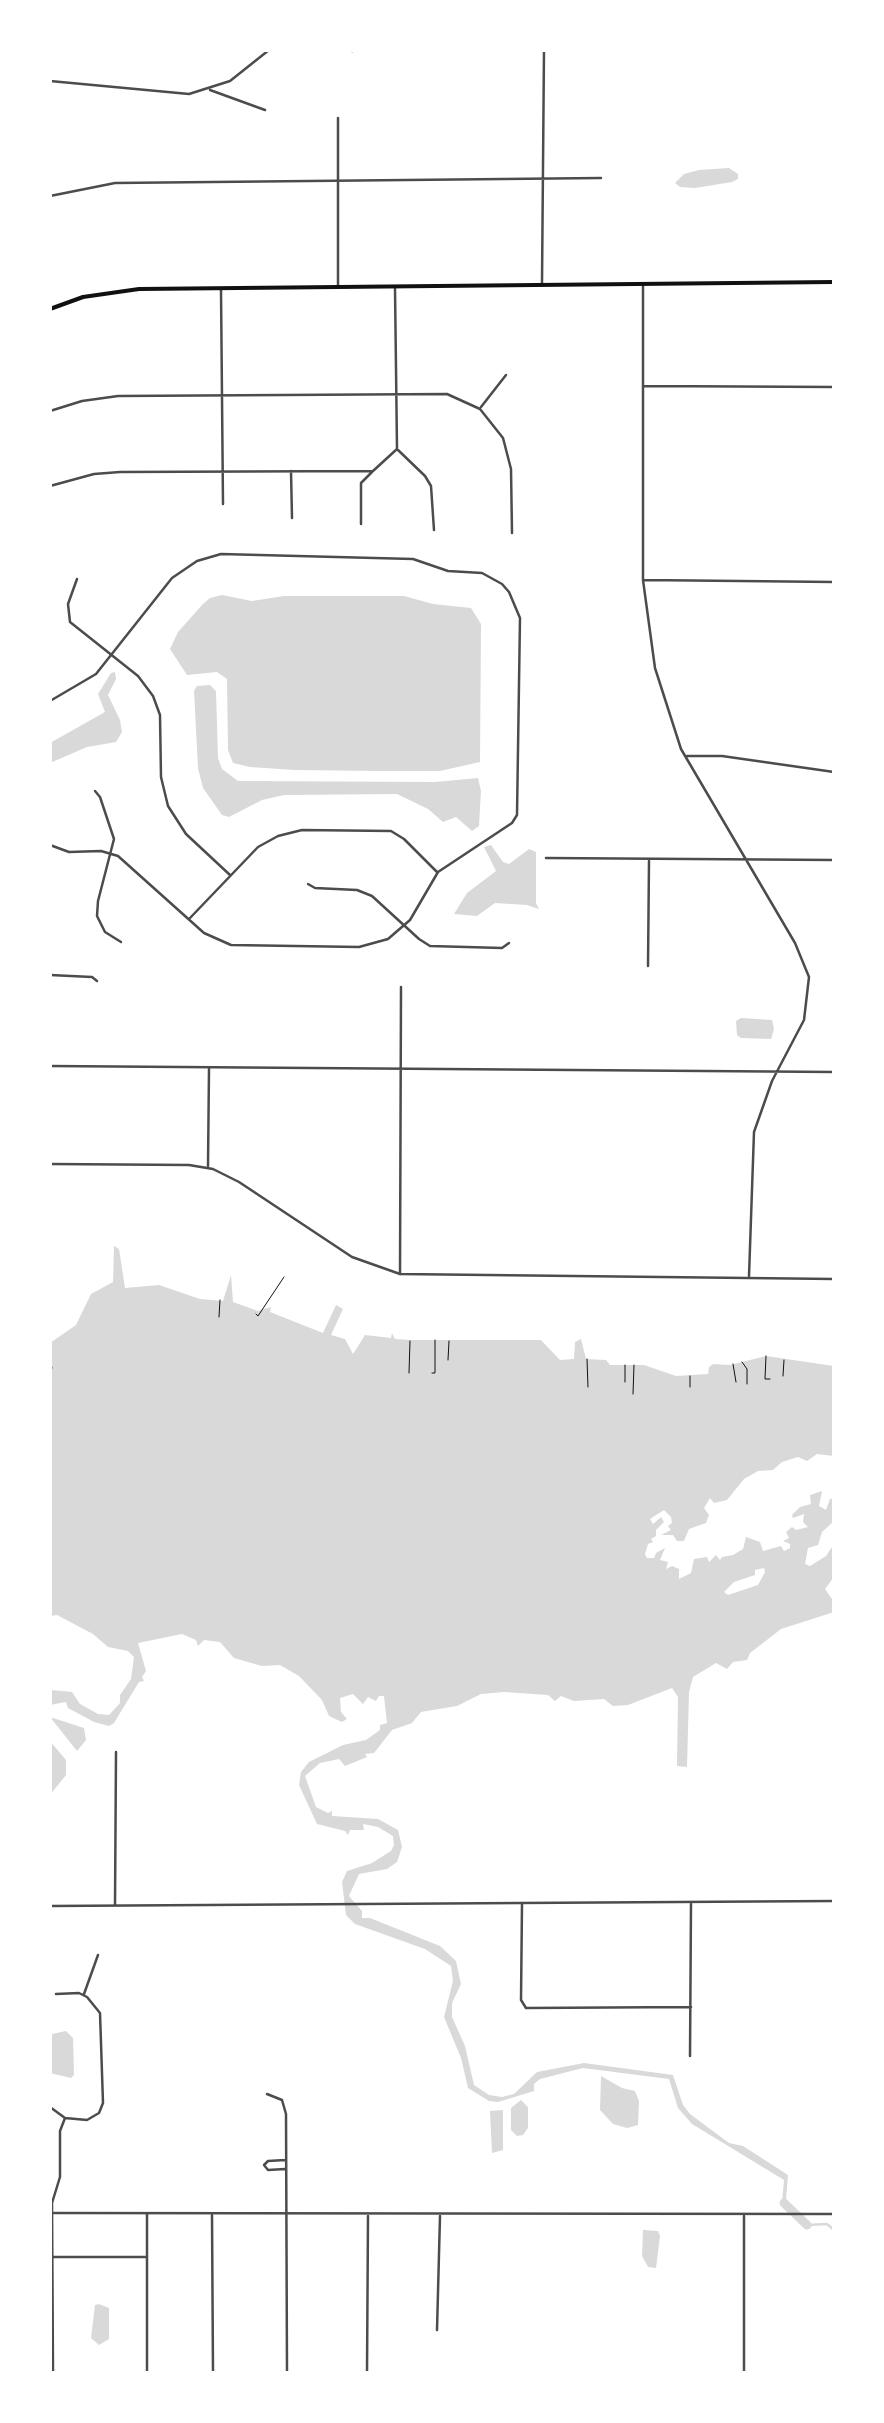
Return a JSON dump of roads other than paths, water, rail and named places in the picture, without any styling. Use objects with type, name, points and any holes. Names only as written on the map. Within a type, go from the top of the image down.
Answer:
[{"type":"main road","points":[[50,308],[117,291],[834,282]]},
{"type":"street","points":[[50,80],[171,94],[210,90],[240,75],[269,50]]},
{"type":"street","points":[[542,285],[544,50]]},
{"type":"street","points":[[210,90],[265,110]]},
{"type":"street","points":[[338,118],[338,287]]},
{"type":"street","points":[[50,196],[115,184],[601,178]]},
{"type":"street","points":[[643,284],[642,580],[654,668],[686,757],[802,956],[809,977],[804,1020],[759,1110],[754,1132],[749,1278]]},
{"type":"street","points":[[395,286],[397,449],[431,486],[434,530]]},
{"type":"street","points":[[222,288],[223,504]]},
{"type":"street","points":[[480,408],[506,375]]},
{"type":"street","points":[[643,386],[834,387]]},
{"type":"street","points":[[50,411],[118,396],[438,392],[480,408],[498,427],[508,447],[512,469],[512,533]]},
{"type":"street","points":[[361,524],[361,484],[397,449]]},
{"type":"street","points":[[291,470],[292,518]]},
{"type":"street","points":[[50,486],[105,472],[373,470]]},
{"type":"street","points":[[50,700],[96,674],[172,578],[197,561],[221,554],[414,559],[448,571],[482,573],[502,584],[518,609],[521,641],[517,815],[512,823],[438,872],[416,912],[388,939],[368,946],[241,946],[212,938],[126,860],[113,853],[69,852],[50,845]]},
{"type":"street","points":[[77,579],[68,617],[74,627],[146,685],[157,706],[163,793],[176,821],[230,875]]},
{"type":"street","points":[[642,580],[834,582]]},
{"type":"street","points":[[686,757],[722,756],[834,772]]},
{"type":"street","points":[[95,791],[114,834],[98,916],[105,932],[121,942]]},
{"type":"street","points":[[189,919],[266,842],[290,832],[392,832],[438,872]]},
{"type":"street","points":[[546,858],[834,860]]},
{"type":"street","points":[[648,966],[649,859]]},
{"type":"street","points":[[308,884],[366,893],[424,944],[502,948],[509,943]]},
{"type":"street","points":[[50,975],[92,977],[97,981]]},
{"type":"street","points":[[400,1274],[401,987]]},
{"type":"street","points":[[50,1066],[834,1072]]},
{"type":"street","points":[[208,1167],[209,1068]]},
{"type":"street","points":[[50,1164],[208,1167],[240,1182],[352,1257],[400,1274],[834,1278]]},
{"type":"street","points":[[114,1905],[116,1752]]},
{"type":"street","points":[[50,1906],[834,1900]]},
{"type":"street","points":[[690,2056],[692,1902]]},
{"type":"street","points":[[522,1903],[524,2006],[691,2007]]},
{"type":"street","points":[[83,1995],[98,1955]]},
{"type":"street","points":[[50,2107],[65,2118],[87,2120],[102,2108],[102,2022],[95,2005],[83,1995],[56,1994]]},
{"type":"street","points":[[266,2094],[278,2097],[285,2106],[287,2373]]},
{"type":"street","points":[[53,2373],[51,2213],[60,2168],[60,2131],[65,2118]]},
{"type":"street","points":[[287,2160],[268,2160],[264,2165],[268,2170],[287,2170]]},
{"type":"street","points":[[50,2168],[60,2168]]},
{"type":"street","points":[[51,2213],[834,2214]]},
{"type":"street","points":[[147,2213],[147,2373]]},
{"type":"street","points":[[212,2214],[213,2373]]},
{"type":"street","points":[[367,2373],[368,2214]]},
{"type":"street","points":[[438,2330],[440,2214]]},
{"type":"street","points":[[744,2214],[744,2373]]},
{"type":"street","points":[[52,2257],[147,2257]]},
{"type":"waterway","points":[[784,2203],[807,2225]]},
{"type":"waterway","points":[[807,2225],[827,2224],[834,2230]]}]
